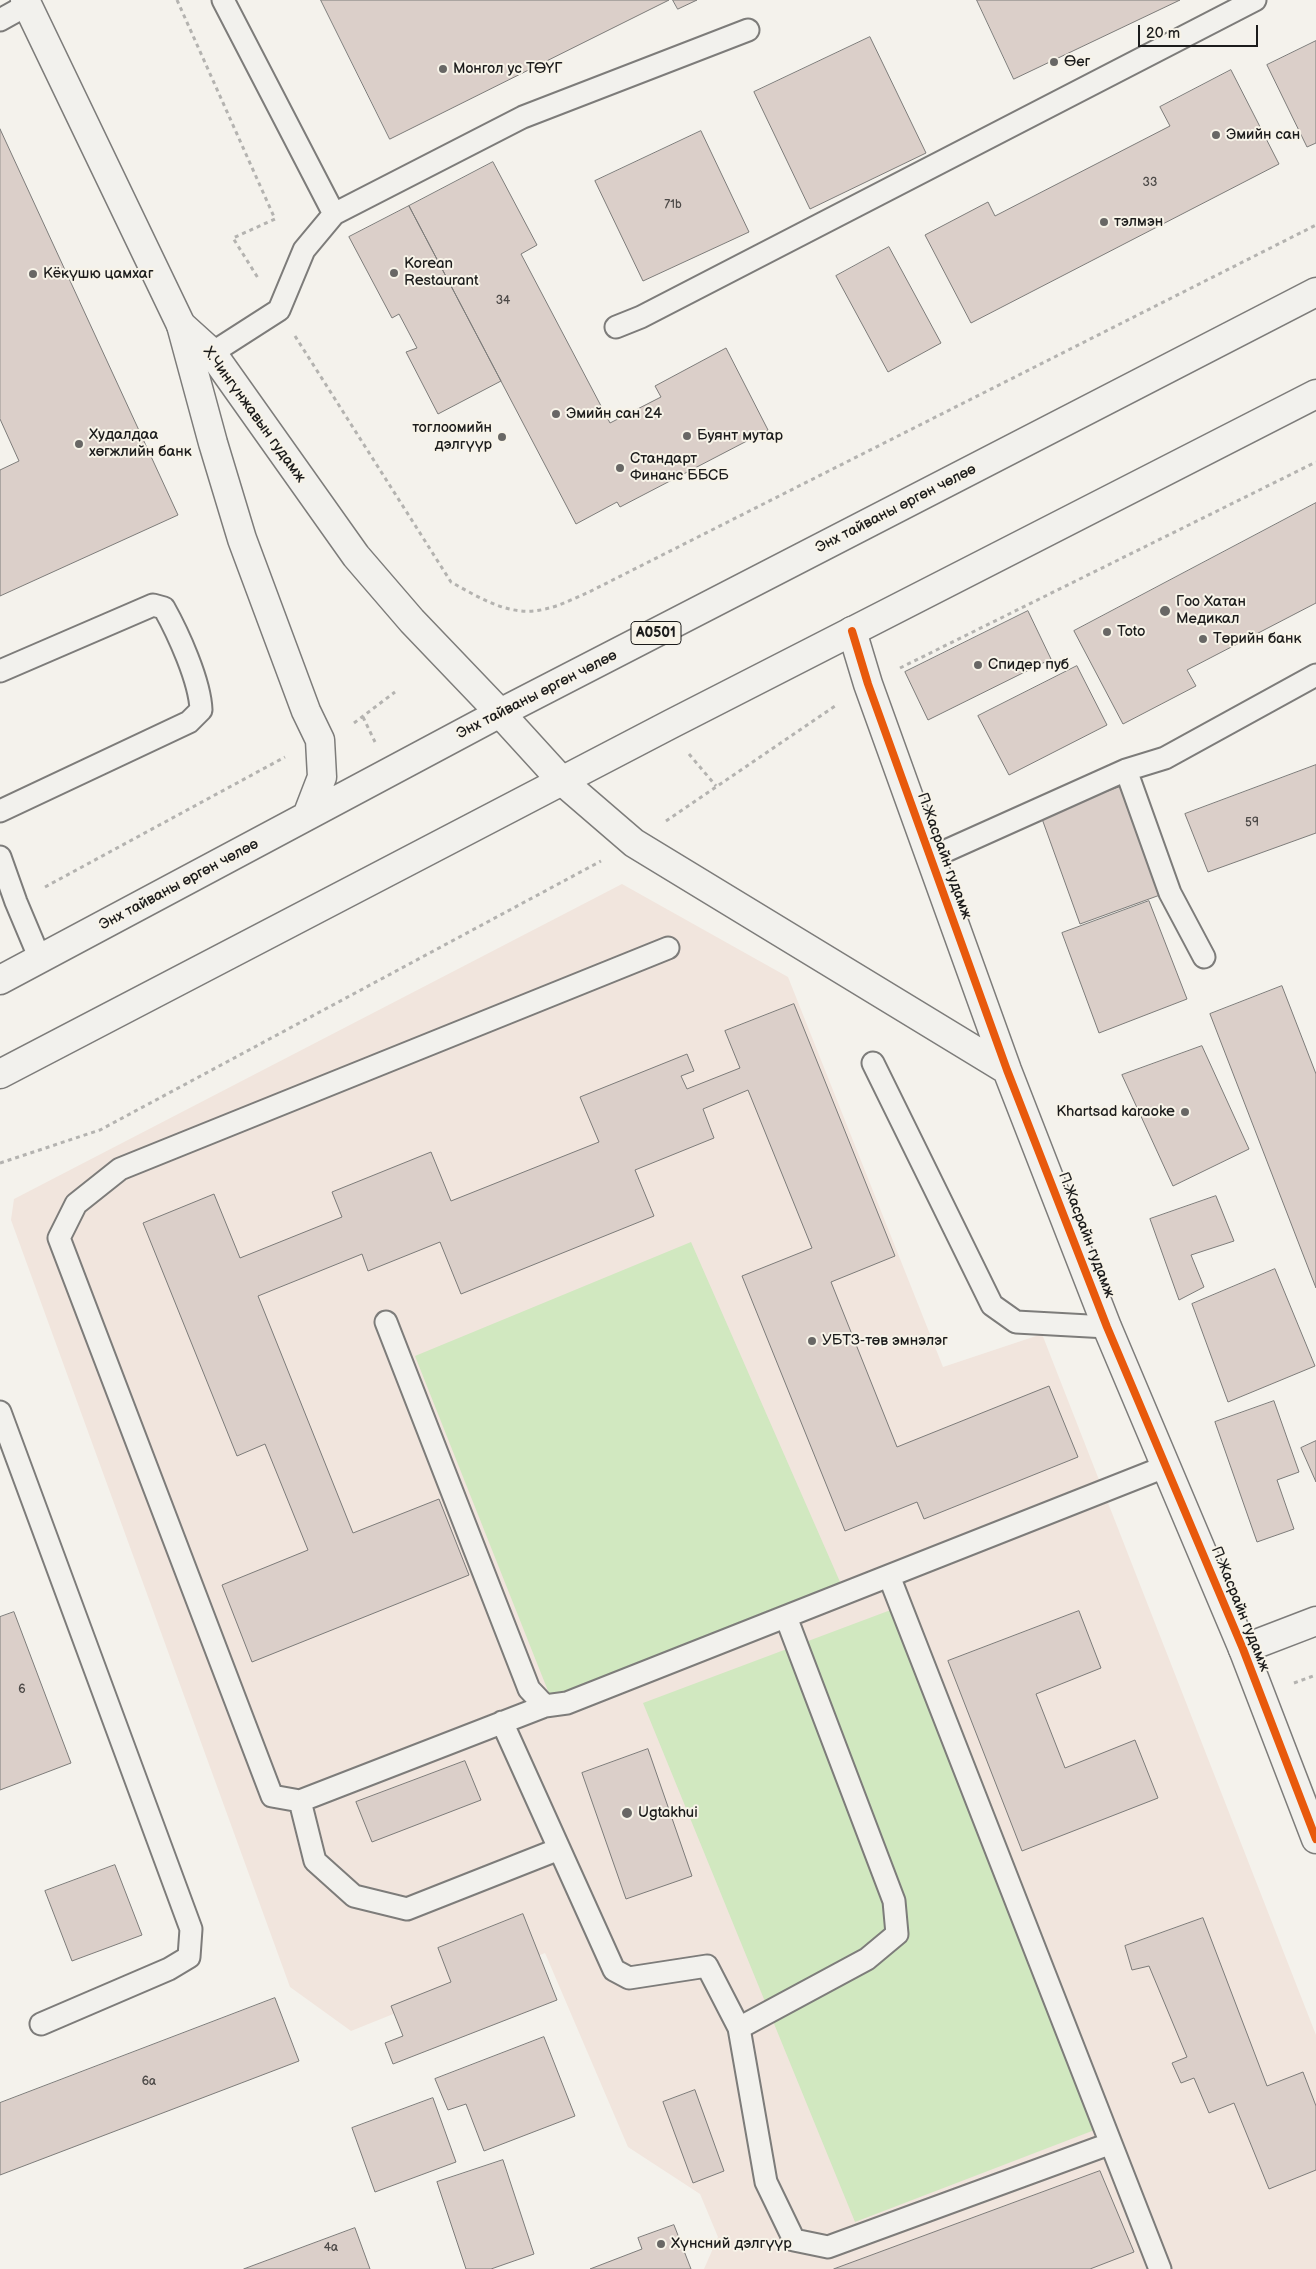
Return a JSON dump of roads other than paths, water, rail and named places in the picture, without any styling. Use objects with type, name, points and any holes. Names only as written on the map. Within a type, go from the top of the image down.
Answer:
[{"type":"main road","name":"Х.Чингүнжавын гудамж","points":[[26,3],[181,325],[212,353],[356,556],[412,621],[562,781]]},
{"type":"main road","name":"Энх тайваны өргөн чөлөө","points":[[0,980],[500,713],[1316,292]]},
{"type":"main road","points":[[181,325],[242,540],[306,711],[320,740],[322,777],[307,816]]},
{"type":"main road","points":[[0,1074],[852,631],[1316,394]]},
{"type":"main road","name":"П.Жасрайн гудамж","points":[[852,631],[868,684],[1007,1070],[1107,1327],[1243,1649],[1316,1840]]},
{"type":"main road","points":[[562,781],[634,843],[1007,1070]]},
{"type":"main road","points":[[1243,1649],[1316,1621]]},
{"type":"lane","points":[[223,0],[334,214]]},
{"type":"lane","points":[[616,327],[641,317],[1255,0]]},
{"type":"lane","points":[[0,20],[26,3]]},
{"type":"lane","points":[[212,353],[279,310],[304,250],[334,214],[523,117],[748,30]]},
{"type":"lane","points":[[0,671],[153,605],[164,608],[172,623],[200,696],[201,710],[189,722],[0,812]]},
{"type":"lane","points":[[930,858],[1126,770],[1164,758],[1316,676]]},
{"type":"lane","points":[[1126,770],[1170,893],[1204,957]]},
{"type":"lane","points":[[0,857],[16,902],[40,959]]},
{"type":"lane","points":[[668,948],[120,1169],[76,1204],[59,1238],[272,1796],[300,1801],[545,1706],[568,1703],[1167,1466]]},
{"type":"lane","points":[[873,1063],[992,1305],[1016,1322],[1107,1327]]},
{"type":"lane","points":[[386,1322],[529,1689],[545,1706]]},
{"type":"lane","points":[[0,1412],[191,1929],[188,1957],[169,1969],[41,2024]]},
{"type":"lane","points":[[889,1576],[1109,2144],[1160,2269]]},
{"type":"lane","points":[[739,2028],[867,1959],[897,1934],[894,1900],[786,1617]]},
{"type":"lane","points":[[502,1722],[614,1970],[629,1978],[707,1966],[739,2028],[766,2182],[794,2240],[828,2247],[1109,2144]]},
{"type":"lane","points":[[300,1801],[315,1861],[354,1896],[407,1909],[559,1849]]},
{"type":"place","name":"Өег","points":[[1054,62]]},
{"type":"place","name":"Монгол ус ТӨҮГ","points":[[443,69]]},
{"type":"place","name":"Эмийн сан","points":[[1216,135]]},
{"type":"place","name":"тэлмэн","points":[[1104,222]]},
{"type":"place","name":"Korean Restaurant","points":[[394,273]]},
{"type":"place","name":"Кёкүшю цамхаг","points":[[33,274]]},
{"type":"place","name":"Эмийн сан 24","points":[[556,414]]},
{"type":"place","name":"Буянт мутар","points":[[687,436]]},
{"type":"place","name":"тоглоомийн дэлгүүр","points":[[502,437]]},
{"type":"place","name":"Худалдаа хөгжлийн банк","points":[[79,444]]},
{"type":"place","name":"Стандарт Финанс ББСБ","points":[[620,468]]},
{"type":"place","name":"Гоо Хатан Медикал","points":[[1165,611]]},
{"type":"place","name":"Toto","points":[[1107,632]]},
{"type":"place","name":"Төрийн банк","points":[[1203,639]]},
{"type":"place","name":"Спидер пуб","points":[[978,665]]},
{"type":"place","name":"Khartsad karaoke","points":[[1185,1112]]},
{"type":"place","name":"УБТЗ-төв эмнэлэг","points":[[812,1341]]},
{"type":"place","name":"Ugtakhui","points":[[627,1813]]},
{"type":"place","name":"Хүнсний дэлгүүр","points":[[661,2244]]}]
